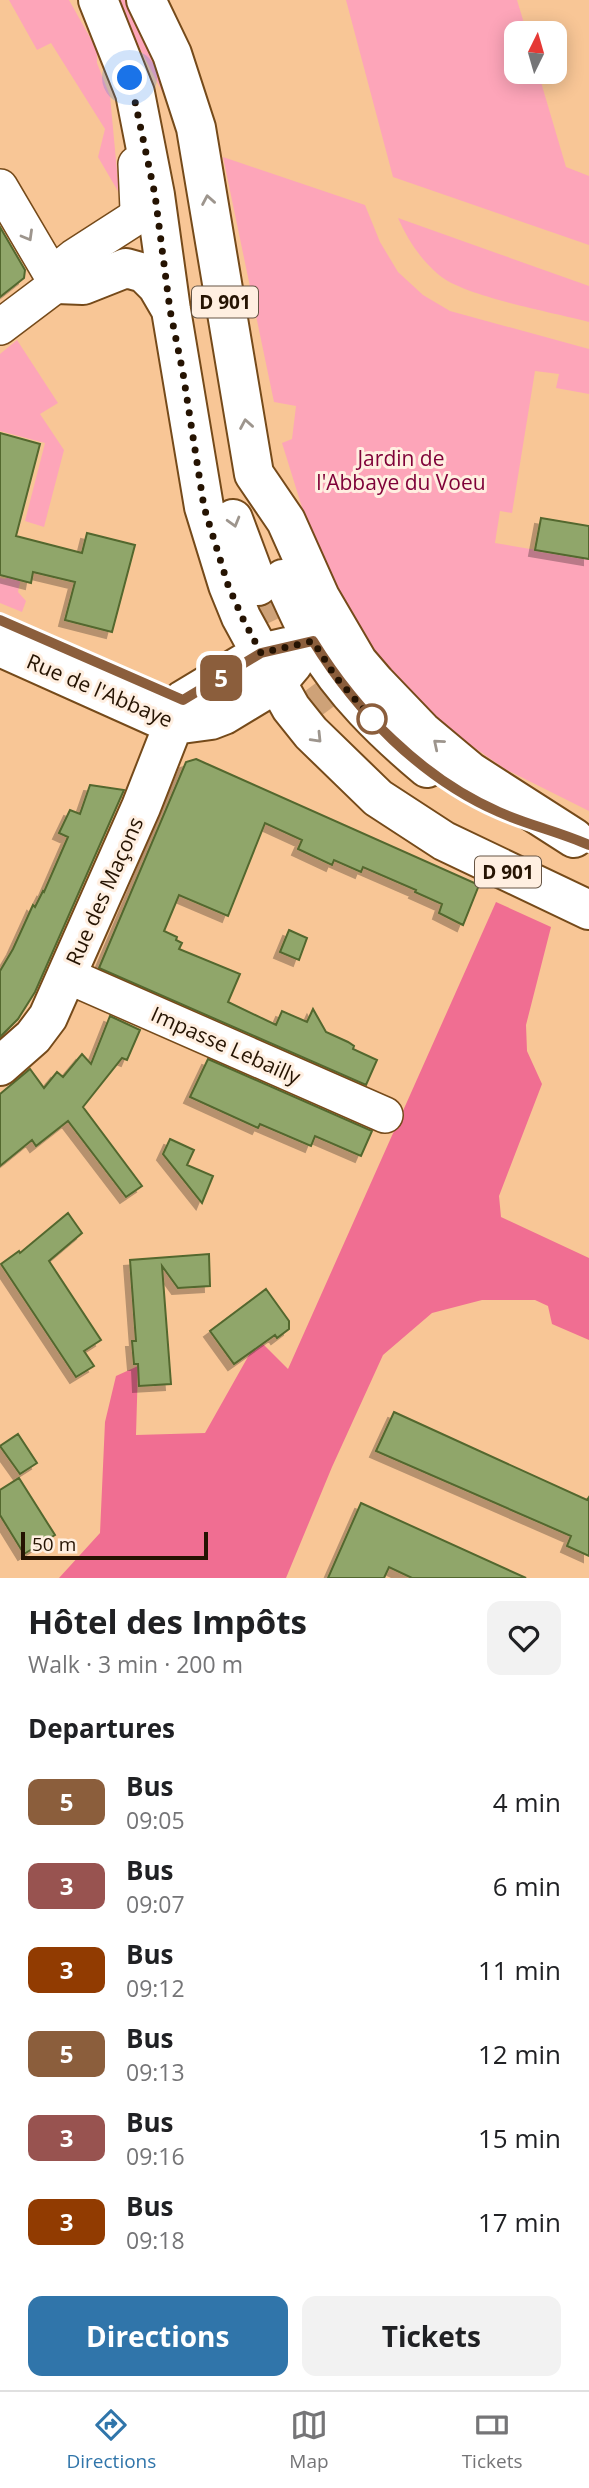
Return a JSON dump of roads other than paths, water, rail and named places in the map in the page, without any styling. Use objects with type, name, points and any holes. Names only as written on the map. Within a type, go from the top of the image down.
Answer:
[{"type":"main road","name":"D 901","points":[[146,0],[172,54],[196,128],[262,518],[274,556],[313,641],[335,676],[380,728],[430,770],[498,812],[582,842]]},
{"type":"main road","name":"D 901","points":[[101,5],[135,93],[155,195],[170,310],[196,374],[239,540],[258,586]]},
{"type":"main road","name":"D 901","points":[[101,5],[134,51],[152,87],[167,127],[196,374],[204,507],[242,617],[269,668],[291,708],[311,733],[379,798],[444,841],[589,911]]},
{"type":"main road","points":[[57,284],[83,285],[126,268],[144,273],[157,286],[170,310]]},
{"type":"main road","name":"D 901","points":[[254,474],[286,521],[320,597],[358,662],[422,731],[471,772],[582,842]]},
{"type":"main road","name":"Rue de l'Abbaye","points":[[0,620],[179,713]]},
{"type":"main road","name":"Rue de l'Abbaye","points":[[0,647],[179,713],[269,668],[313,641]]},
{"type":"main road","name":"D 901","points":[[329,710],[362,748],[418,795],[495,839],[589,883]]},
{"type":"main road","name":"Rue des Maçons","points":[[0,1066],[20,1050],[48,1017],[141,807],[179,713]]},
{"type":"street","points":[[0,327],[57,284],[64,265],[133,219],[138,210],[135,93]]},
{"type":"street","points":[[0,187],[57,284]]},
{"type":"street","name":"Impasse Lebailly","points":[[66,975],[385,1115]]},
{"type":"tunnel","points":[[258,586],[297,667],[329,710]]},
{"type":"park label","name":"Jardin de l'Abbaye du Voeu","points":[[401,470]]}]
